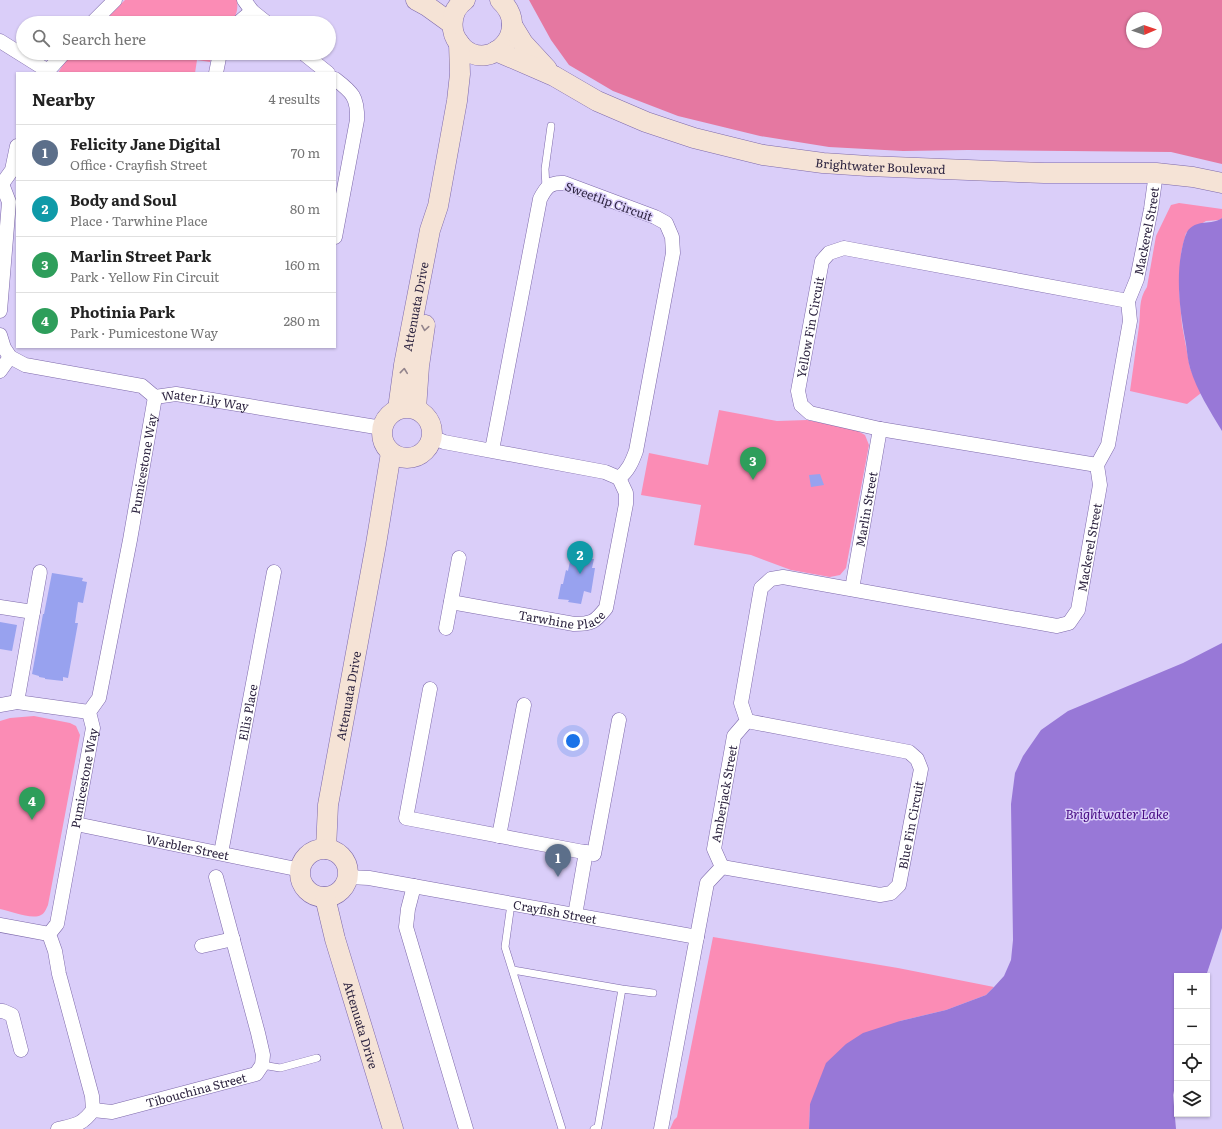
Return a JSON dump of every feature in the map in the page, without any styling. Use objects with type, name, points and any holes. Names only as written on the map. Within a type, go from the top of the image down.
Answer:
[{"type":"street","points":[[99,16],[115,0]]},
{"type":"street","points":[[416,0],[452,24],[455,11],[465,0]]},
{"type":"street","name":"Brightwater Boulevard","points":[[500,0],[507,7],[511,16],[512,26],[523,43],[554,76]]},
{"type":"street","points":[[242,16],[248,5],[260,16]]},
{"type":"street","name":"Attenuata Drive","points":[[407,409],[404,365],[430,230],[438,206],[457,101],[460,74],[459,43],[453,34],[452,24]]},
{"type":"street","name":"Attenuata Drive","points":[[457,101],[470,76],[490,53],[504,45],[508,40],[512,31],[512,26]]},
{"type":"street","points":[[0,40],[16,51]]},
{"type":"street","name":"Brightwater Boulevard","points":[[459,43],[466,50],[476,54],[490,53],[554,76],[597,101],[646,122],[694,138],[763,155],[823,164],[1044,173],[1156,173],[1222,182]]},
{"type":"street","points":[[29,60],[47,72],[58,60]]},
{"type":"street","points":[[216,72],[219,60]]},
{"type":"street","points":[[312,60],[327,72]]},
{"type":"street","points":[[336,80],[352,93],[358,108],[336,232]]},
{"type":"street","points":[[0,311],[9,202],[1,184],[12,170],[16,151]]},
{"type":"street","name":"Mackerel Street","points":[[746,721],[741,703],[761,588],[771,579],[782,577],[1057,626],[1069,623],[1078,610],[1100,484],[1097,465],[1108,445],[1130,321],[1128,301],[1137,279],[1151,208],[1156,173]]},
{"type":"street","name":"Sweetlip Circuit","points":[[492,450],[540,199],[546,188],[556,183],[564,183],[655,217],[666,224],[672,237],[673,253],[636,451],[632,463],[625,473],[619,478]]},
{"type":"street","name":"Yellow Fin Circuit","points":[[1097,465],[880,429],[810,413],[801,405],[798,391],[822,261],[829,253],[844,248],[1128,301]]},
{"type":"street","points":[[0,335],[4,348],[10,357],[0,371]]},
{"type":"street","name":"Water Lily Way","points":[[10,357],[27,365],[142,386],[155,396],[176,394],[382,428]]},
{"type":"street","name":"Pumicestone Way","points":[[49,934],[57,924],[94,728],[89,712],[99,698],[130,540],[155,396]]},
{"type":"street","points":[[407,409],[423,414],[429,420],[432,429],[432,437],[428,446],[422,453],[414,457],[398,456],[385,446],[382,437],[382,428],[385,420],[391,413],[407,409]]},
{"type":"street","name":"Marlin Street","points":[[852,590],[880,429]]},
{"type":"street","points":[[432,437],[444,442],[605,472],[619,478]]},
{"type":"street","name":"Attenuata Drive","points":[[326,849],[328,805],[376,544],[398,456]]},
{"type":"street","name":"Tarwhine Place","points":[[451,602],[574,624],[586,624],[597,619],[606,608],[626,504],[626,493],[619,478]]},
{"type":"street","points":[[446,628],[460,558]]},
{"type":"street","points":[[17,702],[40,572]]},
{"type":"street","name":"Ellis Place","points":[[221,853],[274,572]]},
{"type":"street","points":[[0,607],[33,612]]},
{"type":"street","points":[[430,689],[406,818],[594,854],[619,720]]},
{"type":"street","points":[[0,705],[17,702],[89,712]]},
{"type":"street","points":[[499,836],[524,705]]},
{"type":"street","name":"Amberjack Street","points":[[722,867],[714,849],[734,736],[746,721]]},
{"type":"street","name":"Blue Fin Circuit","points":[[722,867],[880,895],[891,893],[899,885],[920,769],[917,759],[909,752],[746,721]]},
{"type":"street","name":"Warbler Street","points":[[76,824],[301,870]]},
{"type":"street","points":[[326,849],[340,855],[345,861],[348,869],[348,877],[342,890],[329,897],[325,897],[314,895],[308,891],[303,885],[301,870],[303,863],[312,852],[326,849]]},
{"type":"street","points":[[575,915],[586,852]]},
{"type":"street","points":[[661,1129],[707,883],[722,867]]},
{"type":"street","points":[[216,877],[264,1055],[262,1065]]},
{"type":"street","name":"Crayfish Street","points":[[348,877],[369,878],[697,937]]},
{"type":"street","points":[[414,886],[408,909],[406,927],[466,1129]]},
{"type":"street","name":"Attenuata Drive","points":[[325,897],[335,939],[392,1129]]},
{"type":"street","points":[[0,925],[49,934],[55,951],[59,974],[92,1096],[93,1110],[86,1119],[78,1124],[58,1129]]},
{"type":"street","points":[[202,946],[233,939]]},
{"type":"street","points":[[0,1011],[12,1015],[21,1050]]},
{"type":"street","name":"Tibouchina Street","points":[[93,1110],[112,1112],[256,1074],[262,1065]]},
{"type":"lane","points":[[546,188],[545,169],[551,126]]},
{"type":"lane","points":[[511,904],[505,947],[562,1129]]},
{"type":"lane","points":[[512,970],[653,993]]},
{"type":"lane","points":[[594,1129],[598,1127],[622,989]]},
{"type":"lane","points":[[262,1065],[280,1068],[317,1058]]},
{"type":"shaded area","points":[[125,0],[237,0],[235,16],[108,16]]},
{"type":"shaded area","points":[[529,0],[1222,0],[1222,164],[1171,152],[968,150],[903,151],[829,147],[760,136],[678,116],[613,91],[569,65],[551,40]]},
{"type":"shaded area","points":[[66,60],[197,60],[195,72],[59,72]]},
{"type":"shaded area","points":[[197,60],[210,60],[210,62]]},
{"type":"shaded area","points":[[1179,203],[1222,209],[1222,218],[1219,220],[1206,221],[1186,233],[1181,253],[1179,290],[1182,325],[1190,368],[1201,393],[1187,404],[1130,391],[1141,301],[1147,287],[1156,236],[1171,205]]},
{"type":"shaded area","points":[[719,410],[777,421],[807,420],[856,430],[865,435],[869,445],[846,568],[840,575],[830,577],[791,570],[751,555],[694,545],[701,505],[641,495],[649,453],[708,465]]},
{"type":"shaded area","points":[[34,716],[70,723],[76,726],[80,735],[48,905],[42,914],[37,916],[21,915],[0,909],[0,721],[10,718]]},
{"type":"shaded area","points":[[713,937],[898,968],[994,987],[986,995],[946,1010],[900,1021],[810,1104],[809,1129],[670,1129],[677,1117]]},
{"type":"water","points":[[1222,218],[1222,431],[1200,393],[1190,368],[1179,294],[1179,269],[1187,232],[1195,225],[1214,222]]},
{"type":"water","name":"Brightwater Lake","points":[[1222,643],[1222,928],[1207,973],[1174,973],[1173,1095],[1176,1129],[809,1129],[810,1104],[826,1063],[846,1044],[863,1033],[900,1021],[946,1010],[986,995],[1004,976],[1011,960],[1013,940],[1011,804],[1015,773],[1023,756],[1041,730],[1068,711],[1183,663]]},
{"type":"building","points":[[820,474],[824,485],[811,487],[809,475]]},
{"type":"building","points":[[578,549],[592,552],[591,559],[594,559],[592,568],[595,568],[591,593],[584,591],[581,604],[568,602],[569,600],[558,599],[566,570],[568,571],[571,556],[576,557]]},
{"type":"building","points":[[52,573],[83,578],[82,581],[87,582],[83,603],[78,602],[75,623],[78,623],[68,678],[63,677],[63,681],[45,679],[32,674]]},
{"type":"building","points":[[0,622],[17,625],[12,651],[0,649]]},
{"type":"place","name":"Marlin Street Park","points":[[753,480]]},
{"type":"place","name":"Body and Soul","points":[[580,574]]},
{"type":"place","name":"Photinia Park","points":[[32,820]]},
{"type":"place","name":"Felicity Jane Digital","points":[[558,877]]}]
